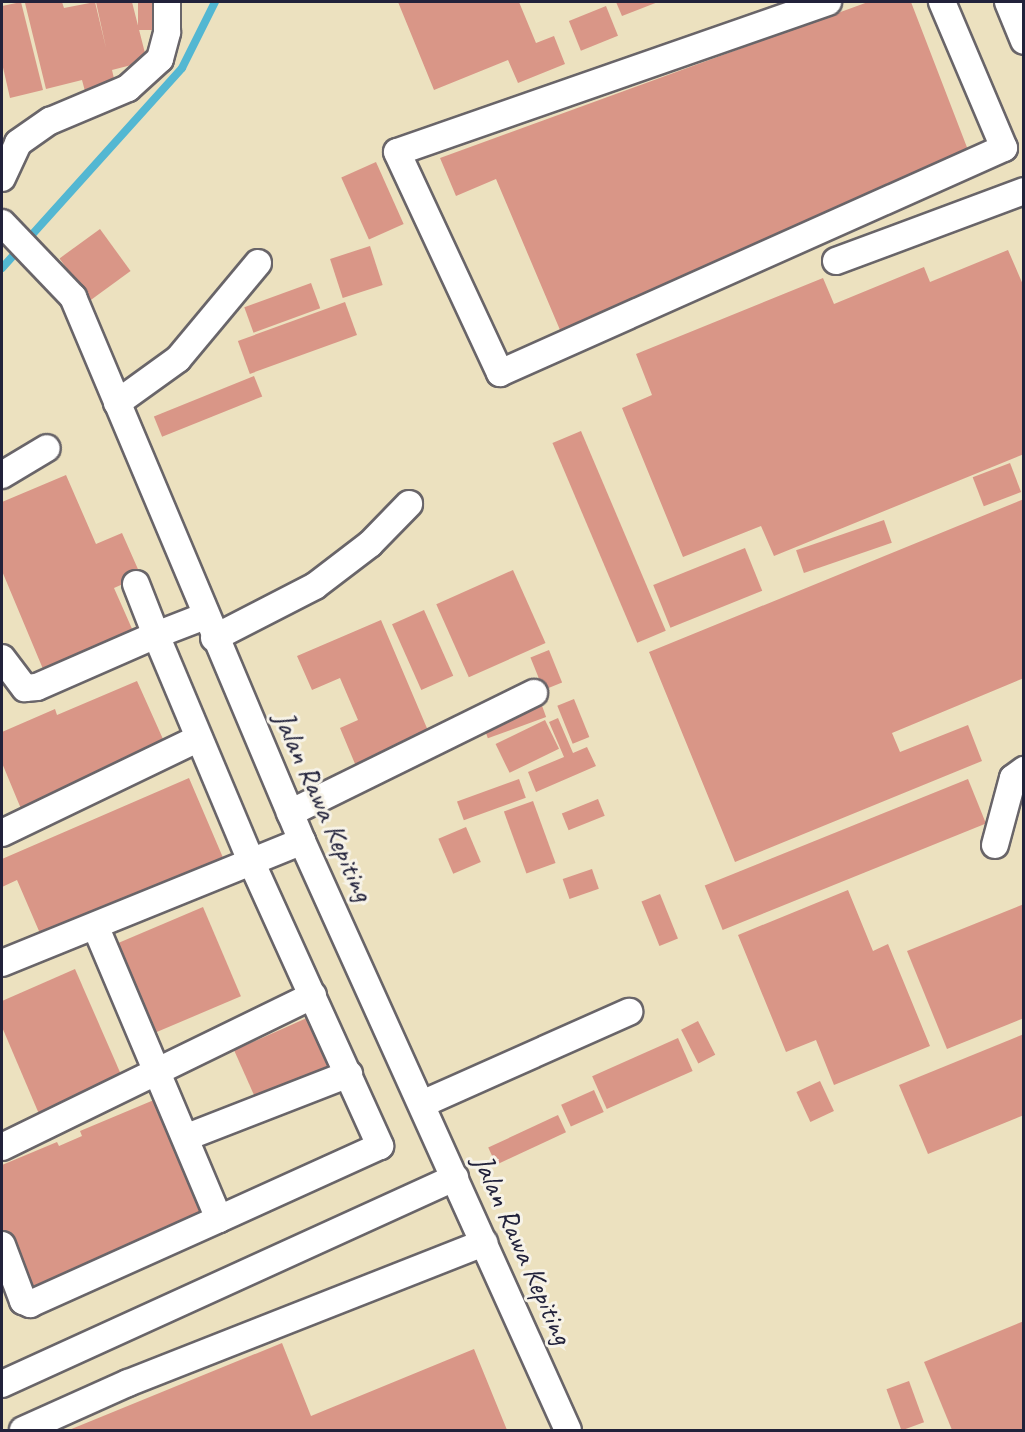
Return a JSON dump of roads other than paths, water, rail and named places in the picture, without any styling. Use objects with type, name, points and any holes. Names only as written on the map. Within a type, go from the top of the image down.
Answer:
[{"type":"street","points":[[2,178],[18,143],[50,121],[128,88],[160,59],[167,32],[167,2]]},
{"type":"street","points":[[828,2],[397,152],[500,373],[1004,148],[942,2]]},
{"type":"street","points":[[1008,2],[1023,41]]},
{"type":"street","points":[[837,261],[1023,191]]},
{"type":"street","name":"Jalan Rawa Kepiting","points":[[9,232],[73,297],[302,841],[568,1431]]},
{"type":"street","points":[[117,403],[178,359],[258,263]]},
{"type":"street","points":[[2,475],[47,448]]},
{"type":"street","points":[[2,658],[25,688],[37,687],[156,635],[210,627],[315,586],[370,544],[409,504]]},
{"type":"street","points":[[2,1245],[23,1300],[30,1304],[381,1146],[197,739],[136,584]]},
{"type":"street","points":[[290,813],[534,693]]},
{"type":"street","points":[[2,833],[197,739]]},
{"type":"street","points":[[994,845],[1012,778],[1023,770]]},
{"type":"street","points":[[2,963],[302,841]]},
{"type":"street","points":[[95,926],[187,1137],[219,1219]]},
{"type":"street","points":[[2,1147],[313,994]]},
{"type":"street","points":[[422,1104],[629,1012]]},
{"type":"street","points":[[187,1137],[349,1074]]},
{"type":"street","points":[[2,1384],[455,1178]]},
{"type":"street","points":[[23,1431],[128,1383],[484,1243]]},
{"type":"waterway","points":[[2,268],[182,68],[215,2]]}]
